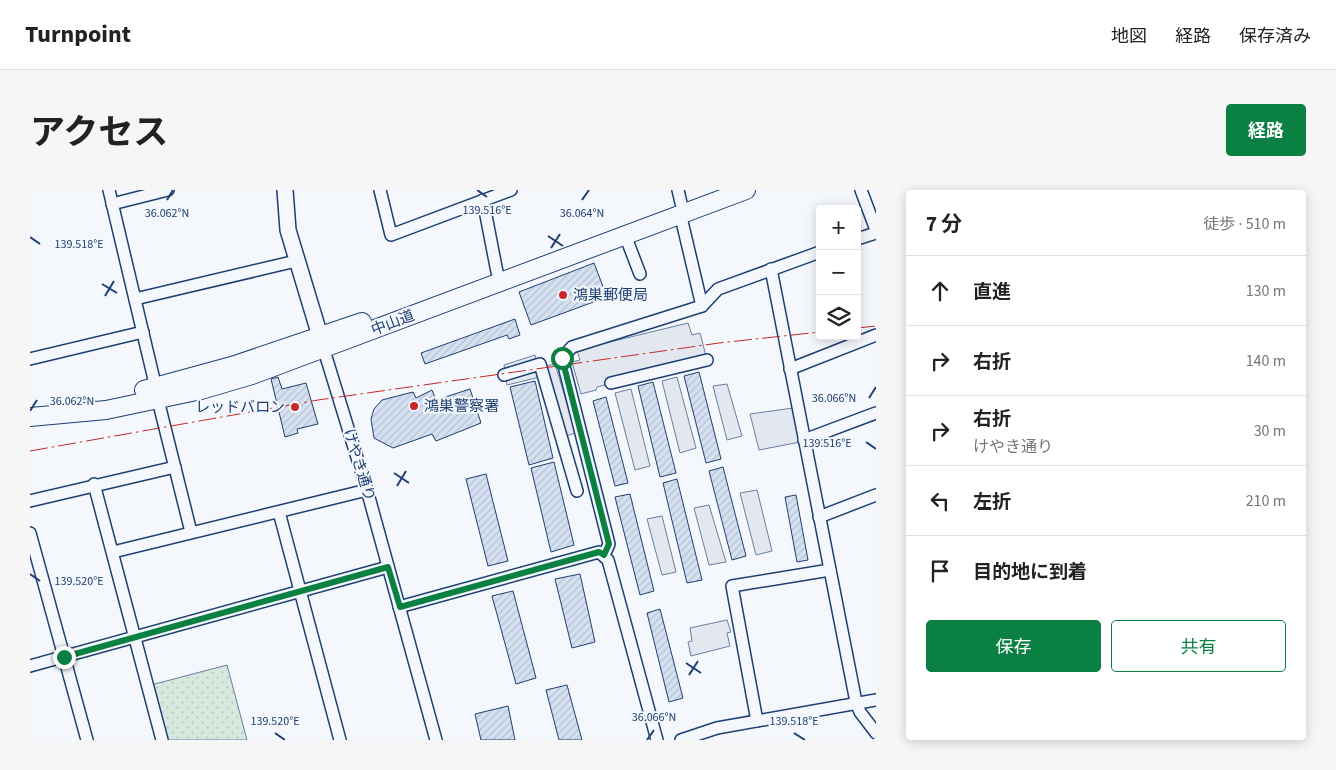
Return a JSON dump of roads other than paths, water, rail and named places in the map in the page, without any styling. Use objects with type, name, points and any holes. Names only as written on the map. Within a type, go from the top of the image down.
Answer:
[{"type":"highway","name":"中山道","points":[[30,407],[157,394],[252,375],[497,272],[715,190]]},
{"type":"highway","name":"中山道","points":[[322,344],[625,234],[680,202],[746,190]]},
{"type":"highway","name":"中山道","points":[[30,417],[106,410],[157,394]]},
{"type":"main road","name":"けやき通り","points":[[285,190],[288,230],[322,344]]},
{"type":"street","points":[[109,190],[191,532]]},
{"type":"street","points":[[112,204],[168,190]]},
{"type":"street","points":[[380,190],[391,235],[511,190]]},
{"type":"street","points":[[861,190],[876,231],[861,237]]},
{"type":"street","points":[[483,200],[497,272]]},
{"type":"street","points":[[680,202],[702,306]]},
{"type":"street","points":[[625,234],[640,274]]},
{"type":"street","points":[[604,555],[609,544],[562,358],[572,347],[702,306],[718,289],[816,253]]},
{"type":"street","points":[[135,299],[296,261]]},
{"type":"street","points":[[771,269],[856,702],[860,712],[876,734]]},
{"type":"street","points":[[30,359],[143,332]]},
{"type":"street","points":[[790,369],[876,335]]},
{"type":"street","name":"けやき通り","points":[[322,344],[400,607],[436,740]]},
{"type":"street","points":[[611,383],[707,360]]},
{"type":"street","points":[[504,375],[540,364],[577,492]]},
{"type":"street","points":[[804,440],[876,413]]},
{"type":"street","points":[[566,451],[584,447]]},
{"type":"street","points":[[30,501],[94,484],[175,467]]},
{"type":"street","points":[[94,484],[162,740]]},
{"type":"street","points":[[113,552],[366,490]]},
{"type":"street","points":[[818,516],[876,495]]},
{"type":"street","points":[[279,512],[340,740]]},
{"type":"street","points":[[30,533],[87,740]]},
{"type":"street","points":[[400,607],[599,552],[608,560],[657,740]]},
{"type":"street","points":[[30,666],[388,567]]},
{"type":"street","points":[[757,721],[732,586],[830,570]]},
{"type":"street","points":[[681,740],[757,721],[856,702],[876,700]]},
{"type":"place","name":"鴻巣郵便局","points":[[563,295]]},
{"type":"place","name":"鴻巣警察署","points":[[414,406]]},
{"type":"place","name":"レッドバロン","points":[[295,407]]}]
